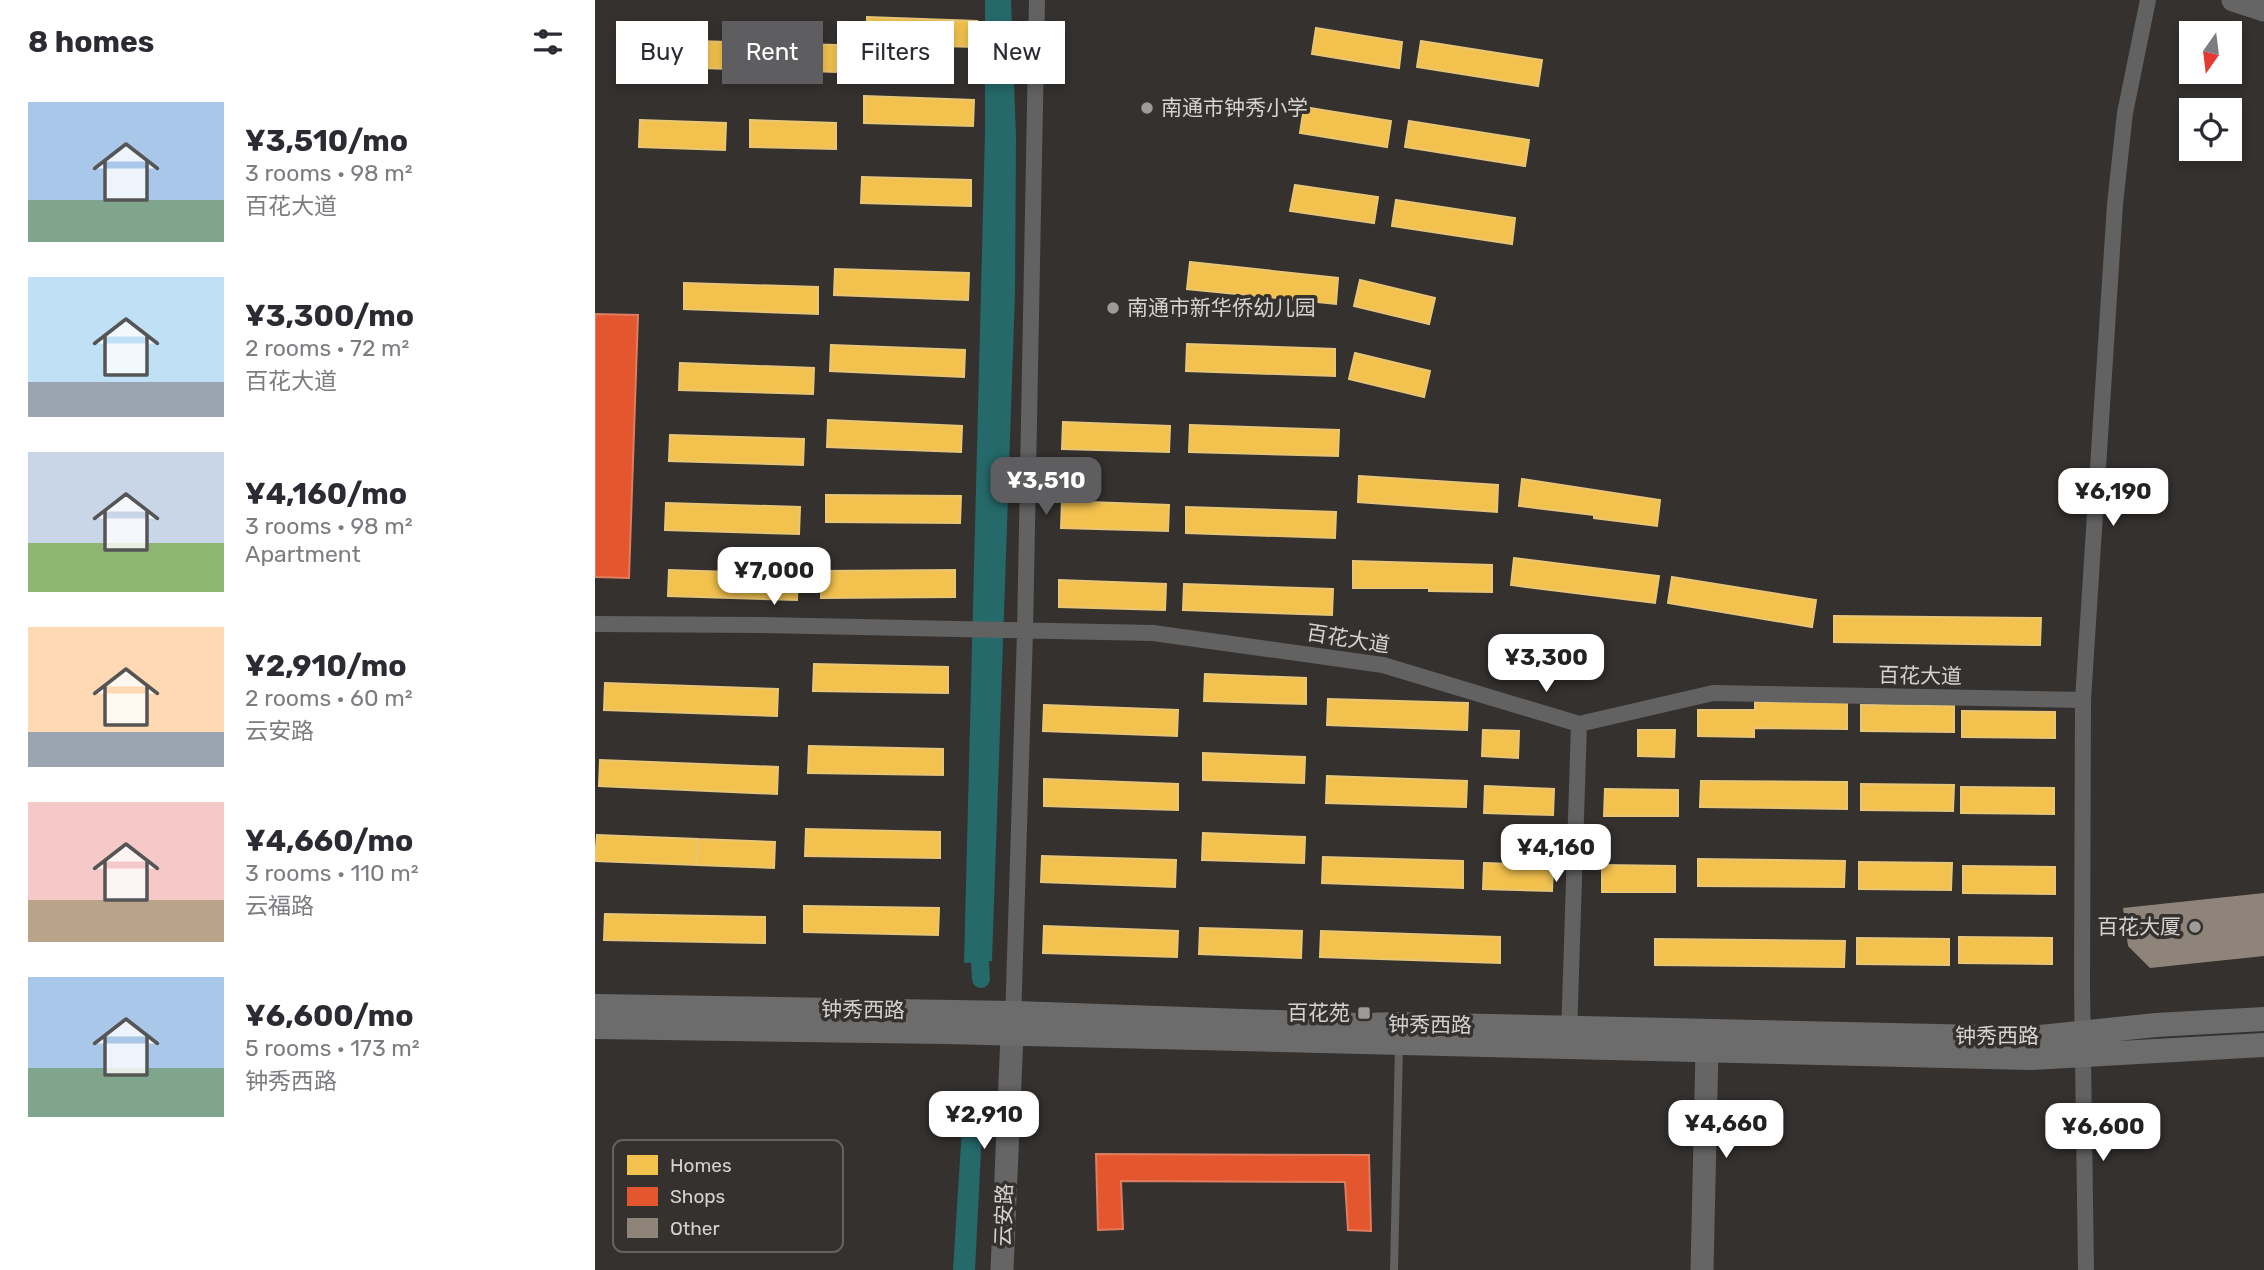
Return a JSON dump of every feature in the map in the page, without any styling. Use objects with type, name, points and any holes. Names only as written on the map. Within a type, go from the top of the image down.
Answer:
[{"type":"main road","name":"钟秀西路","points":[[595,1006],[1013,1024],[1569,1037],[2029,1038],[2083,1044],[2264,1045]]},
{"type":"main road","name":"钟秀西路","points":[[1569,1037],[1707,1050],[2029,1058],[2083,1044],[2264,1019]]},
{"type":"main road","name":"钟秀西路","points":[[595,1027],[1013,1024]]},
{"type":"street","points":[[1013,1024],[1018,631],[1037,0]]},
{"type":"street","points":[[2086,1270],[2083,1044],[2084,700],[2115,204],[2125,113],[2148,0]]},
{"type":"street","points":[[2233,0],[2264,10]]},
{"type":"street","name":"百花大道","points":[[595,624],[1153,633],[1383,664],[1579,724],[1713,693],[2084,700]]},
{"type":"street","points":[[1569,1037],[1579,724]]},
{"type":"street","name":"云安路","points":[[1002,1270],[1013,1024]]},
{"type":"street","points":[[1702,1270],[1707,1050]]},
{"type":"lane","points":[[1394,1270],[1399,1033]]},
{"type":"water","points":[[985,0],[1011,0],[1012,21],[985,21]]},
{"type":"water","points":[[985,84],[1014,84],[1015,293],[992,961],[964,963]]},
{"type":"water","points":[[962,1128],[982,1130],[975,1270],[953,1270]]},
{"type":"building: Homes","points":[[867,17],[977,21],[968,21],[968,47],[954,46],[954,21],[867,21]]},
{"type":"building: Homes","points":[[1316,28],[1402,42],[1399,68],[1312,54]]},
{"type":"building: Homes","points":[[708,41],[722,42],[722,69],[708,68]]},
{"type":"building: Homes","points":[[1421,41],[1542,60],[1538,86],[1417,67]]},
{"type":"building: Homes","points":[[823,45],[837,45],[837,72],[823,72]]},
{"type":"building: Homes","points":[[864,96],[974,100],[973,126],[864,123]]},
{"type":"building: Homes","points":[[1304,107],[1391,121],[1387,147],[1300,133]]},
{"type":"building: Homes","points":[[640,120],[726,123],[725,150],[639,147]]},
{"type":"building: Homes","points":[[750,120],[836,123],[836,149],[750,147]]},
{"type":"building: Homes","points":[[1409,121],[1529,140],[1525,166],[1405,147]]},
{"type":"building: Homes","points":[[862,177],[971,180],[971,206],[861,203]]},
{"type":"building: Homes","points":[[1295,185],[1378,197],[1374,223],[1290,211]]},
{"type":"building: Homes","points":[[1396,200],[1515,218],[1512,244],[1392,226]]},
{"type":"building: Homes","points":[[1190,262],[1338,278],[1336,304],[1187,289]]},
{"type":"building: Homes","points":[[835,269],[969,273],[968,300],[834,295]]},
{"type":"building: Homes","points":[[1360,280],[1435,298],[1429,324],[1354,306]]},
{"type":"building: Homes","points":[[684,283],[818,287],[818,314],[684,309]]},
{"type":"building: Homes","points":[[1187,344],[1335,349],[1335,376],[1186,371]]},
{"type":"building: Homes","points":[[831,345],[965,350],[964,377],[830,371]]},
{"type":"building: Homes","points":[[1355,353],[1430,371],[1424,397],[1349,379]]},
{"type":"building: Homes","points":[[680,363],[814,368],[813,394],[679,390]]},
{"type":"building: Homes","points":[[828,420],[962,426],[961,452],[827,447]]},
{"type":"building: Homes","points":[[1063,422],[1170,426],[1169,452],[1062,449]]},
{"type":"building: Homes","points":[[1190,425],[1339,430],[1338,456],[1189,452]]},
{"type":"building: Homes","points":[[670,435],[804,439],[803,465],[669,461]]},
{"type":"building: Homes","points":[[1359,476],[1498,485],[1497,512],[1358,502]]},
{"type":"building: Homes","points":[[1522,479],[1660,500],[1657,526],[1519,506]]},
{"type":"building: Homes","points":[[826,495],[961,496],[960,523],[826,522]]},
{"type":"building: Homes","points":[[1062,501],[1169,505],[1168,531],[1061,528]]},
{"type":"building: Homes","points":[[666,503],[800,507],[799,534],[665,530]]},
{"type":"building: Homes","points":[[1186,507],[1336,512],[1335,538],[1186,533]]},
{"type":"building: Homes","points":[[1514,558],[1659,576],[1655,603],[1511,585]]},
{"type":"building: Homes","points":[[1353,561],[1492,565],[1492,592],[1429,591],[1429,588],[1353,588]]},
{"type":"building: Homes","points":[[669,570],[798,574],[797,600],[668,596]]},
{"type":"building: Homes","points":[[955,570],[955,597],[821,598],[821,571]]},
{"type":"building: Homes","points":[[1672,577],[1816,600],[1812,627],[1668,603]]},
{"type":"building: Homes","points":[[1059,580],[1166,584],[1165,610],[1059,607]]},
{"type":"building: Homes","points":[[1184,584],[1333,589],[1332,615],[1183,610]]},
{"type":"building: Homes","points":[[1834,616],[2041,618],[2040,645],[1834,642]]},
{"type":"building: Homes","points":[[814,664],[948,667],[948,693],[813,691]]},
{"type":"building: Homes","points":[[1205,674],[1306,678],[1306,704],[1204,701]]},
{"type":"building: Homes","points":[[605,683],[778,689],[777,716],[604,710]]},
{"type":"building: Homes","points":[[1328,699],[1468,703],[1467,730],[1327,725]]},
{"type":"building: Homes","points":[[1755,702],[1847,703],[1847,729],[1754,728],[1754,737],[1698,736],[1698,710],[1755,710]]},
{"type":"building: Homes","points":[[1044,705],[1178,710],[1177,736],[1043,731]]},
{"type":"building: Homes","points":[[1861,705],[1954,706],[1954,732],[1861,731]]},
{"type":"building: Homes","points":[[1962,711],[2055,712],[2055,738],[1962,737]]},
{"type":"building: Homes","points":[[1483,730],[1519,731],[1518,758],[1482,756]]},
{"type":"building: Homes","points":[[1638,730],[1675,730],[1674,757],[1638,756]]},
{"type":"building: Homes","points":[[809,746],[943,749],[943,775],[808,773]]},
{"type":"building: Homes","points":[[1203,753],[1305,757],[1304,783],[1203,780]]},
{"type":"building: Homes","points":[[600,760],[778,767],[777,794],[599,786]]},
{"type":"building: Homes","points":[[1327,776],[1467,781],[1466,807],[1326,803]]},
{"type":"building: Homes","points":[[1044,779],[1178,784],[1178,810],[1044,806]]},
{"type":"building: Homes","points":[[1701,781],[1847,782],[1847,809],[1700,807]]},
{"type":"building: Homes","points":[[1861,784],[1954,785],[1953,811],[1861,810]]},
{"type":"building: Homes","points":[[1485,786],[1554,789],[1553,815],[1484,813]]},
{"type":"building: Homes","points":[[1961,787],[2054,788],[2054,814],[1961,813]]},
{"type":"building: Homes","points":[[1605,789],[1678,790],[1678,816],[1604,816]]},
{"type":"building: Homes","points":[[806,829],[940,832],[940,858],[805,856]]},
{"type":"building: Homes","points":[[1203,833],[1305,837],[1304,863],[1202,860]]},
{"type":"building: Homes","points":[[597,835],[698,839],[697,865],[595,861]]},
{"type":"building: Homes","points":[[698,839],[775,842],[774,868],[697,865]]},
{"type":"building: Homes","points":[[1042,856],[1176,860],[1175,887],[1041,882]]},
{"type":"building: Homes","points":[[1323,857],[1463,861],[1463,888],[1322,883]]},
{"type":"building: Homes","points":[[1698,859],[1845,861],[1844,887],[1698,886]]},
{"type":"building: Homes","points":[[1859,862],[1952,863],[1951,890],[1859,889]]},
{"type":"building: Homes","points":[[1484,863],[1553,865],[1552,891],[1483,889]]},
{"type":"building: Homes","points":[[1602,865],[1675,866],[1675,892],[1602,892]]},
{"type":"building: Homes","points":[[1963,866],[2055,867],[2055,894],[1963,893]]},
{"type":"building: Homes","points":[[804,906],[939,908],[938,935],[804,932]]},
{"type":"building: Homes","points":[[605,914],[765,917],[765,943],[604,940]]},
{"type":"building: Homes","points":[[1044,926],[1178,931],[1177,957],[1043,953]]},
{"type":"building: Homes","points":[[1200,928],[1302,931],[1301,958],[1199,954]]},
{"type":"building: Homes","points":[[1321,931],[1500,937],[1500,963],[1320,957]]},
{"type":"building: Homes","points":[[1959,937],[2052,938],[2052,964],[1959,963]]},
{"type":"building: Homes","points":[[1857,938],[1949,939],[1949,965],[1857,964]]},
{"type":"building: Homes","points":[[1655,939],[1845,941],[1844,967],[1655,965]]},
{"type":"building: Shops","points":[[595,314],[638,315],[629,578],[595,577]]},
{"type":"building: Shops","points":[[1096,1154],[1369,1155],[1371,1231],[1348,1230],[1345,1182],[1121,1181],[1123,1229],[1098,1230]]},
{"type":"building: Other","name":"百花大厦","points":[[2264,893],[2264,956],[2150,968],[2128,946],[2123,908]]},
{"type":"waterway","points":[[980,962],[981,979]]},
{"type":"waterway","points":[[970,1129],[972,1101]]},
{"type":"place","name":"南通市钟秀小学","points":[[1147,108]]},
{"type":"place","name":"南通市新华侨幼儿园","points":[[1113,308]]},
{"type":"place","name":"百花大厦","points":[[2195,927]]},
{"type":"place","name":"百花苑","points":[[1364,1013]]}]
